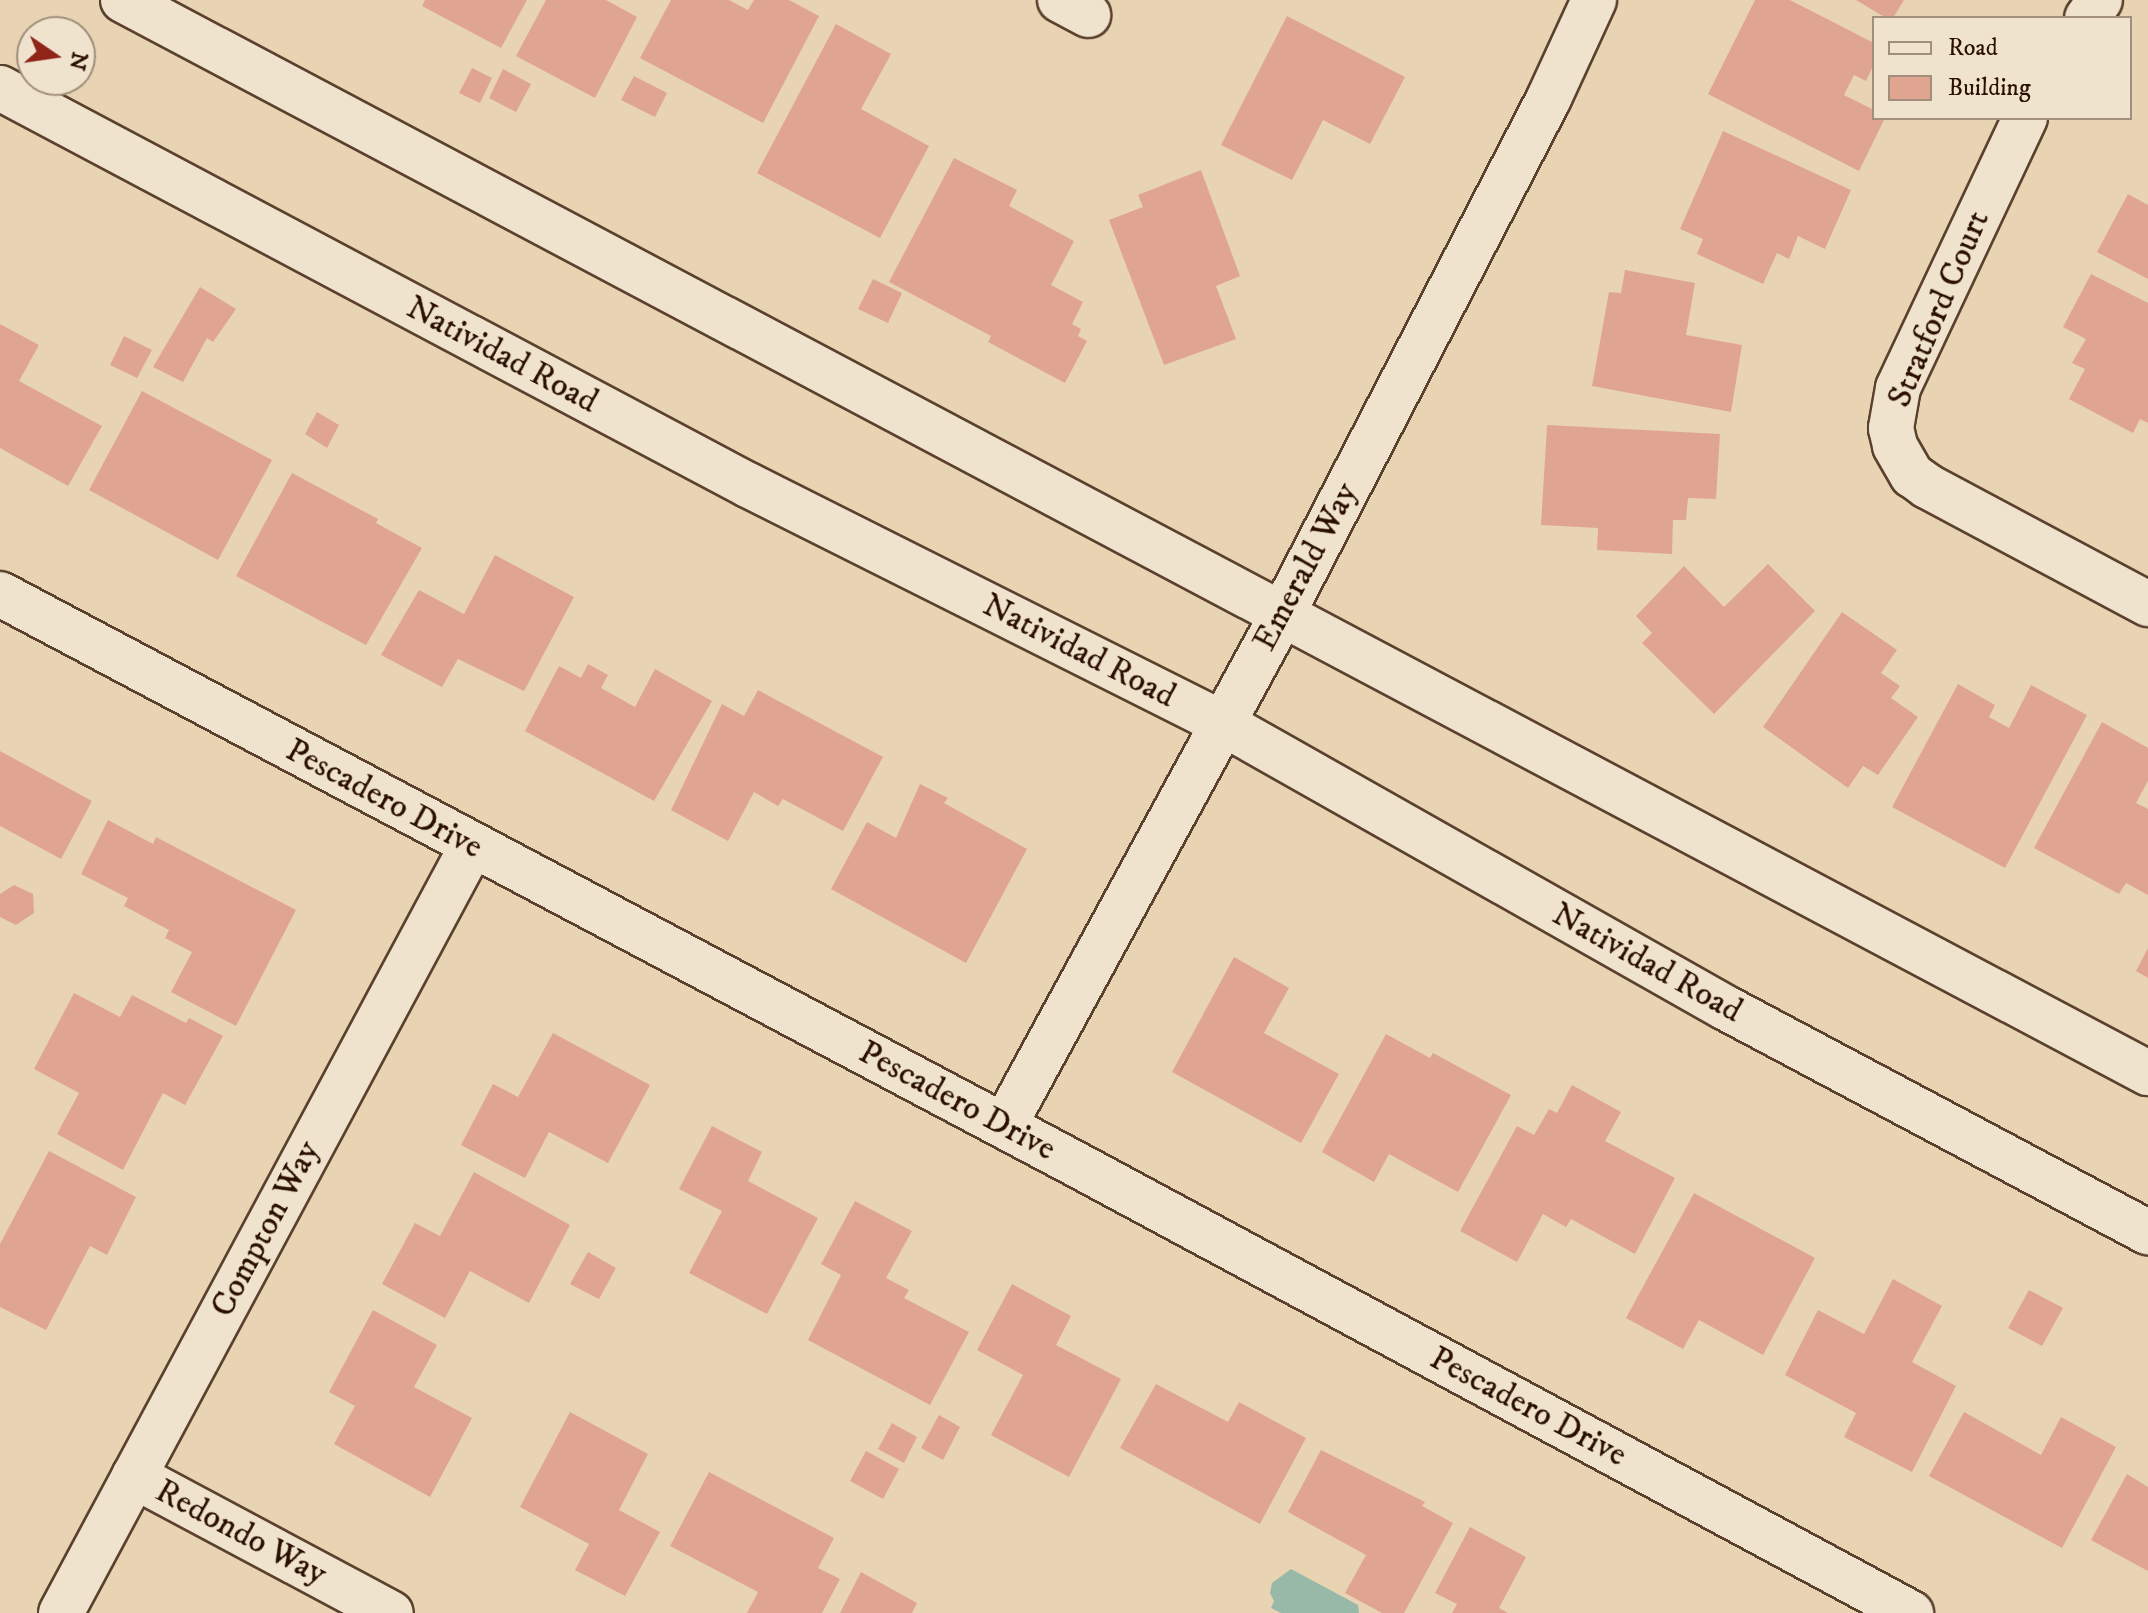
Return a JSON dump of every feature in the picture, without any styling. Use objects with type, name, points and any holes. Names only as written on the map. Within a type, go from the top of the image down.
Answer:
[{"type":"street","points":[[123,0],[2148,1073]]},
{"type":"street","name":"Emerald Way","points":[[1004,1126],[1283,613],[1549,98],[1594,0]]},
{"type":"street","name":"Natividad Road","points":[[0,88],[748,485],[1222,723],[1726,1008],[2148,1232]]},
{"type":"street","name":"Stratford Court","points":[[2024,120],[1898,388],[1891,428],[1895,446],[1912,475],[1927,486],[2148,604]]},
{"type":"street","name":"Pescadero Drive","points":[[0,594],[1004,1126],[1911,1613]]},
{"type":"street","name":"Compton Way","points":[[61,1613],[472,846]]},
{"type":"street","name":"Redondo Way","points":[[134,1476],[391,1613]]},
{"type":"shaded area","points":[[1291,1569],[1358,1605],[1359,1613],[1281,1613],[1271,1608],[1274,1601],[1270,1593],[1272,1583]]},
{"type":"building","points":[[425,0],[527,0],[501,48],[422,6]]},
{"type":"building","points":[[546,0],[606,0],[637,17],[595,98],[516,56]]},
{"type":"building","points":[[671,0],[729,0],[748,10],[754,0],[789,0],[819,16],[763,123],[640,58]]},
{"type":"building","points":[[1755,0],[1790,0],[1872,42],[1872,68],[1866,81],[1854,75],[1844,95],[1872,109],[1872,120],[1884,120],[1859,171],[1708,94]]},
{"type":"building","points":[[1856,0],[1904,0],[1894,16],[1883,16]]},
{"type":"building","points":[[1287,16],[1405,77],[1370,144],[1323,120],[1292,180],[1221,145]]},
{"type":"building","points":[[836,24],[891,54],[861,109],[929,146],[880,238],[757,173]]},
{"type":"building","points":[[472,68],[492,78],[480,103],[459,93]]},
{"type":"building","points":[[503,69],[531,84],[516,112],[489,98]]},
{"type":"building","points":[[634,76],[667,93],[655,117],[621,100]]},
{"type":"building","points":[[1723,131],[1851,190],[1825,249],[1798,236],[1789,259],[1777,253],[1763,284],[1697,254],[1703,239],[1680,229]]},
{"type":"building","points":[[954,158],[1017,190],[1009,206],[1074,241],[1051,285],[1083,302],[1072,324],[1081,329],[1078,336],[1087,341],[1065,383],[988,342],[991,336],[889,282]]},
{"type":"building","points":[[1201,170],[1240,276],[1216,286],[1236,339],[1164,365],[1109,220],[1143,207],[1138,195]]},
{"type":"building","points":[[2128,194],[2148,205],[2148,279],[2097,252]]},
{"type":"building","points":[[1625,270],[1695,283],[1686,335],[1742,345],[1731,412],[1592,386],[1609,292],[1621,293]]},
{"type":"building","points":[[2091,274],[2148,303],[2148,423],[2140,419],[2133,433],[2069,399],[2085,369],[2072,363],[2086,339],[2063,327]]},
{"type":"building","points":[[873,279],[902,293],[888,323],[858,309]]},
{"type":"building","points":[[200,287],[236,309],[213,342],[207,338],[183,382],[153,367]]},
{"type":"building","points":[[0,324],[39,345],[19,381],[102,426],[68,486],[0,448]]},
{"type":"building","points":[[124,336],[152,350],[137,378],[110,365]]},
{"type":"building","points":[[142,391],[272,460],[218,560],[89,490]]},
{"type":"building","points":[[317,412],[339,425],[327,448],[305,434]]},
{"type":"building","points":[[1547,425],[1720,434],[1716,499],[1688,498],[1686,520],[1673,520],[1672,554],[1597,550],[1598,528],[1541,525]]},
{"type":"building","points":[[292,473],[378,519],[376,523],[422,548],[366,645],[236,576]]},
{"type":"building","points":[[495,555],[574,597],[524,691],[458,659],[442,687],[381,655],[419,590],[464,614]]},
{"type":"building","points":[[1768,564],[1815,611],[1714,714],[1642,643],[1652,633],[1636,616],[1684,566],[1724,607]]},
{"type":"building","points":[[1842,612],[1897,650],[1881,673],[1900,686],[1891,698],[1918,717],[1878,775],[1863,766],[1848,788],[1763,727]]},
{"type":"building","points":[[588,664],[608,675],[601,688],[635,707],[655,669],[712,701],[654,801],[525,731],[559,666],[581,678]]},
{"type":"building","points":[[1958,684],[1995,705],[1989,717],[2009,728],[2031,685],[2087,715],[2005,868],[1892,807]]},
{"type":"building","points":[[758,690],[883,757],[843,831],[783,799],[778,806],[754,792],[728,841],[671,810],[722,704],[744,716]]},
{"type":"building","points":[[2102,722],[2148,748],[2148,781],[2136,803],[2148,809],[2148,895],[2126,883],[2119,894],[2034,848]]},
{"type":"building","points":[[0,751],[92,801],[61,859],[0,826]]},
{"type":"building","points":[[920,784],[948,798],[944,803],[1027,849],[966,963],[831,889],[867,822],[896,838]]},
{"type":"building","points":[[108,820],[153,844],[156,837],[296,910],[236,1026],[171,992],[192,952],[165,938],[169,930],[124,906],[128,898],[81,874]]},
{"type":"building","points":[[14,885],[33,894],[34,913],[16,925],[0,917],[0,894]]},
{"type":"building","points":[[2148,948],[2148,978],[2136,971]]},
{"type":"building","points":[[1234,957],[1289,988],[1264,1033],[1339,1074],[1301,1143],[1172,1072]]},
{"type":"building","points":[[74,993],[120,1017],[132,995],[186,1023],[189,1018],[223,1036],[185,1105],[163,1093],[123,1170],[57,1134],[79,1093],[34,1069]]},
{"type":"building","points":[[553,1033],[650,1085],[608,1163],[549,1132],[525,1178],[461,1145],[493,1084],[518,1097]]},
{"type":"building","points":[[1386,1034],[1430,1058],[1433,1053],[1511,1095],[1458,1192],[1389,1154],[1374,1182],[1322,1152]]},
{"type":"building","points":[[1572,1085],[1621,1112],[1605,1141],[1675,1178],[1635,1254],[1571,1219],[1566,1227],[1543,1214],[1517,1262],[1460,1231],[1517,1126],[1534,1135],[1549,1109],[1557,1113]]},
{"type":"building","points":[[712,1126],[762,1152],[748,1181],[818,1218],[767,1314],[689,1273],[722,1211],[679,1189]]},
{"type":"building","points":[[49,1151],[136,1197],[107,1255],[90,1246],[46,1330],[0,1307],[0,1244]]},
{"type":"building","points":[[474,1172],[570,1225],[529,1303],[470,1271],[445,1318],[382,1284],[415,1223],[440,1236]]},
{"type":"building","points":[[1694,1193],[1815,1258],[1763,1355],[1699,1320],[1683,1349],[1626,1318]]},
{"type":"building","points":[[855,1201],[912,1231],[886,1278],[909,1290],[904,1298],[969,1332],[930,1405],[808,1340],[841,1275],[821,1264]]},
{"type":"building","points":[[588,1252],[616,1268],[599,1299],[570,1284]]},
{"type":"building","points":[[1893,1279],[1942,1306],[1912,1362],[1956,1386],[1912,1472],[1844,1437],[1856,1413],[1785,1375],[1818,1310],[1864,1334]]},
{"type":"building","points":[[1012,1284],[1071,1316],[1056,1345],[1121,1379],[1069,1477],[991,1435],[1023,1375],[977,1350]]},
{"type":"building","points":[[2029,1290],[2063,1308],[2042,1346],[2008,1328]]},
{"type":"building","points":[[373,1310],[437,1345],[414,1387],[472,1418],[430,1497],[334,1444],[355,1406],[329,1392]]},
{"type":"building","points":[[1156,1384],[1228,1422],[1239,1402],[1306,1438],[1260,1524],[1120,1448]]},
{"type":"building","points":[[570,1412],[648,1454],[619,1510],[660,1532],[625,1596],[575,1570],[589,1544],[520,1507]]},
{"type":"building","points":[[1964,1412],[2041,1455],[2061,1417],[2116,1447],[2062,1548],[1929,1476]]},
{"type":"building","points":[[939,1415],[960,1427],[943,1460],[921,1448]]},
{"type":"building","points":[[892,1423],[917,1437],[904,1463],[878,1449]]},
{"type":"building","points":[[1321,1450],[1425,1502],[1422,1506],[1453,1523],[1404,1613],[1382,1613],[1345,1593],[1366,1555],[1288,1512]]},
{"type":"building","points":[[866,1451],[899,1469],[883,1499],[850,1481]]},
{"type":"building","points":[[709,1472],[834,1538],[818,1568],[840,1579],[822,1613],[747,1613],[758,1592],[670,1546]]},
{"type":"building","points":[[2127,1474],[2148,1487],[2148,1571],[2091,1540]]},
{"type":"building","points":[[1470,1527],[1526,1557],[1499,1608],[1508,1613],[1452,1613],[1457,1604],[1435,1593]]},
{"type":"building","points":[[861,1572],[917,1603],[912,1613],[840,1613]]}]
